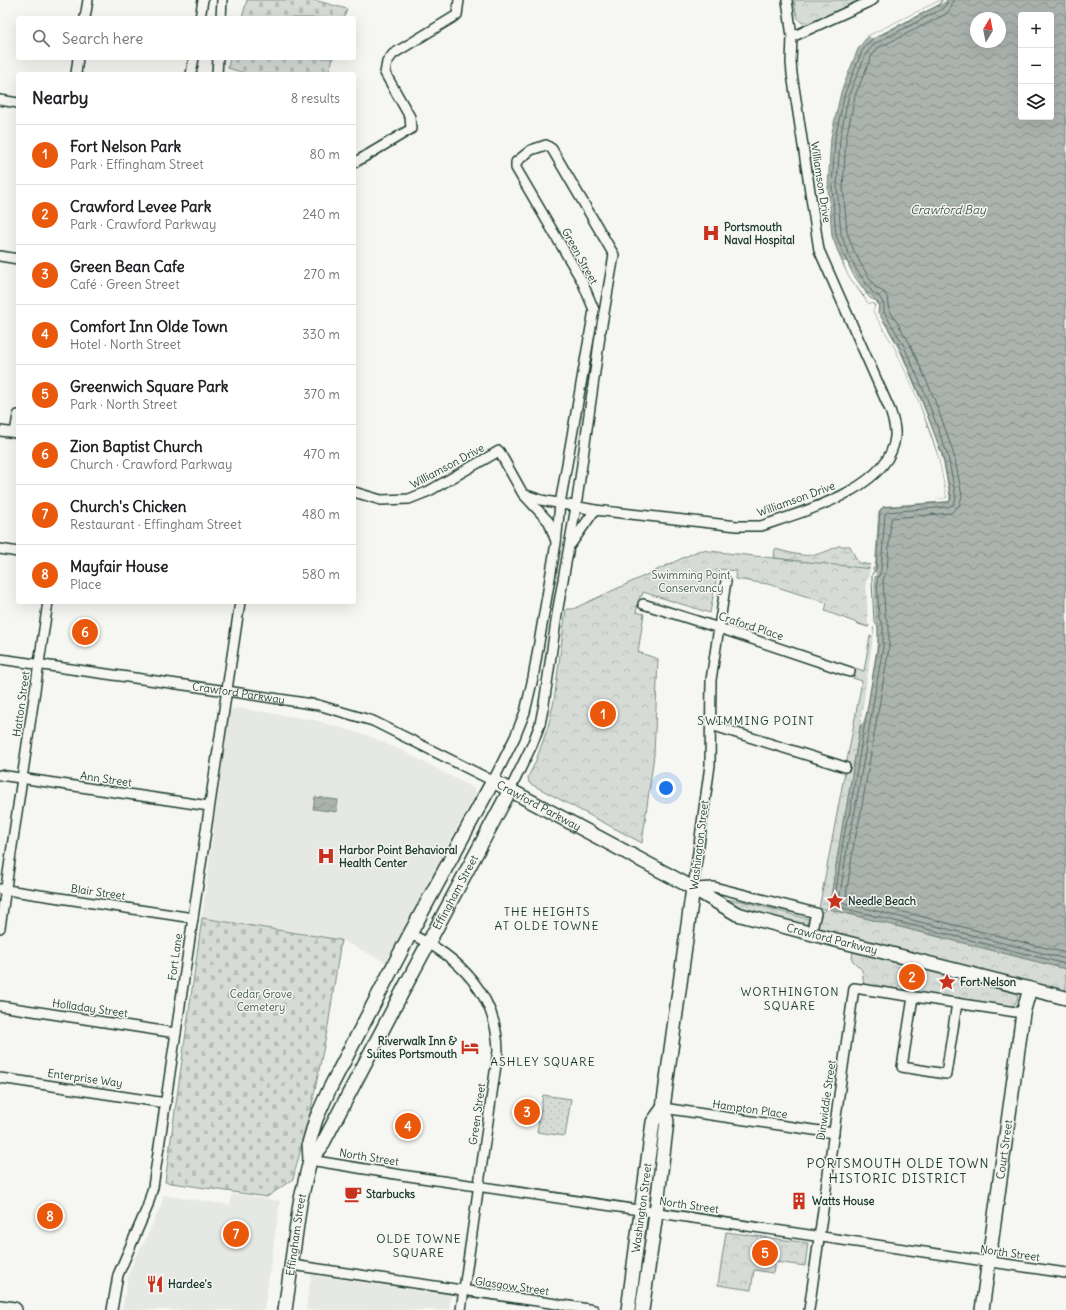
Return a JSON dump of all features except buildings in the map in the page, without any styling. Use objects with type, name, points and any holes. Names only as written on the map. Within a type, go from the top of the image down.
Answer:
[{"type":"main road","name":"Crawford Parkway","points":[[493,781],[693,888],[737,914],[1066,998]]},
{"type":"main road","name":"Effingham Street","points":[[285,1310],[300,1203],[310,1160],[309,1143],[316,1119],[329,1090],[410,934],[493,781]]},
{"type":"main road","name":"Effingham Street","points":[[310,1160],[322,1147],[510,790]]},
{"type":"main road","name":"Washington Street","points":[[642,1310],[667,1121],[663,1108],[693,888]]},
{"type":"main road","name":"Court Street","points":[[982,1310],[1023,1013],[1030,989]]},
{"type":"main road","name":"Washington Street","points":[[628,1310],[640,1210],[653,1122],[663,1108]]},
{"type":"main road","points":[[0,1308],[14,1310]]},
{"type":"street","points":[[85,16],[88,0]]},
{"type":"street","points":[[200,16],[203,0]]},
{"type":"street","points":[[220,16],[222,0]]},
{"type":"street","points":[[356,163],[411,130],[410,117],[385,73],[386,62],[392,54],[457,15],[459,0]]},
{"type":"street","name":"Williamson Drive","points":[[356,493],[381,500],[409,499],[429,491],[499,451],[523,494],[541,500],[595,510],[737,526],[761,526],[831,501],[847,493],[860,485],[883,465],[891,452],[895,437],[890,410],[819,250],[792,74],[792,37],[787,0]]},
{"type":"street","points":[[792,37],[873,0]]},
{"type":"street","points":[[76,72],[78,60]]},
{"type":"street","points":[[191,72],[194,60]]},
{"type":"street","points":[[217,72],[218,60]]},
{"type":"street","points":[[0,100],[16,103]]},
{"type":"street","name":"Green Street","points":[[545,606],[556,543],[560,504],[594,310],[582,281],[516,168],[516,162],[530,150],[546,145],[552,149],[614,255],[601,333],[576,507],[558,608]]},
{"type":"street","points":[[0,256],[16,259]]},
{"type":"street","points":[[0,431],[16,433]]},
{"type":"street","points":[[523,494],[549,522],[556,543]]},
{"type":"street","points":[[568,547],[595,510]]},
{"type":"street","points":[[0,549],[16,552]]},
{"type":"street","name":"Washington Street","points":[[693,888],[710,765],[711,680],[726,581]]},
{"type":"street","name":"Hatton Street","points":[[0,928],[3,890],[22,778],[48,604]]},
{"type":"street","name":"Fort Lane","points":[[112,1310],[118,1275],[147,1208],[153,1187],[240,604]]},
{"type":"street","name":"Craford Place","points":[[643,604],[850,672]]},
{"type":"street","name":"Effingham Street","points":[[493,781],[515,737],[525,712],[540,643],[545,606]]},
{"type":"street","name":"Effingham Street","points":[[510,790],[532,745],[540,724],[558,608]]},
{"type":"street","name":"Crawford Parkway","points":[[0,659],[318,705],[372,721],[493,781]]},
{"type":"street","points":[[711,725],[845,767]]},
{"type":"street","name":"Ann Street","points":[[0,775],[209,806]]},
{"type":"street","points":[[693,888],[714,887],[816,913],[811,934]]},
{"type":"street","name":"Blair Street","points":[[3,890],[193,918]]},
{"type":"street","name":"Green Street","points":[[410,934],[429,942],[464,970],[475,982],[494,1019],[498,1041],[498,1051],[462,1310]]},
{"type":"street","name":"Dinwiddie Street","points":[[809,1310],[854,988],[913,997]]},
{"type":"street","points":[[957,1003],[946,1074],[902,1067],[913,997],[957,1003],[1023,1013]]},
{"type":"street","name":"Holladay Street","points":[[0,1006],[176,1032]]},
{"type":"street","name":"Enterprise Way","points":[[0,1078],[166,1103]]},
{"type":"street","name":"Hampton Place","points":[[663,1108],[834,1133]]},
{"type":"street","name":"North Street","points":[[310,1160],[656,1213],[1066,1273]]},
{"type":"street","name":"Glasgow Street","points":[[292,1265],[594,1310]]},
{"type":"shaded area","name":"Harbor Point Behavioral Health Center","points":[[237,708],[314,720],[369,736],[405,752],[475,789],[476,793],[386,962],[341,940],[202,918],[229,710]]},
{"type":"shaded area","points":[[232,1194],[280,1201],[264,1310],[122,1310],[128,1277],[135,1257],[145,1241],[162,1203],[163,1195],[230,1205]]},
{"type":"shaded area","points":[[311,1275],[451,1295],[449,1310],[306,1310]]},
{"type":"green space","points":[[247,0],[314,0],[347,9],[345,16],[243,16]]},
{"type":"green space","points":[[794,0],[866,0],[807,25],[798,18]]},
{"type":"green space","points":[[230,60],[332,60],[329,72],[241,72],[228,68]]},
{"type":"green space","points":[[838,546],[850,546],[858,563],[872,565],[868,627],[858,624],[799,561],[774,558],[775,549],[800,555],[814,555]]},
{"type":"green space","name":"Swimming Point Conservancy","points":[[700,550],[872,569],[870,624],[868,627],[825,611],[827,603],[768,584],[735,579],[736,571],[718,569],[710,613],[643,592],[642,596],[640,596],[636,612],[644,614],[638,652],[658,659],[654,755],[642,843],[529,783],[528,777],[535,763],[548,727],[554,701],[566,609],[573,609]]},
{"type":"green space","points":[[870,636],[875,637],[829,909],[1066,969],[1066,992],[1016,992],[1018,997],[1016,1002],[1008,1011],[864,986],[862,970],[852,960],[853,949],[737,906],[723,899],[742,901],[808,919],[828,909],[819,909],[862,681],[850,677],[852,667],[864,671]]},
{"type":"green space","name":"Cedar Grove Cemetery","points":[[202,918],[341,940],[328,1026],[309,1124],[293,1179],[267,1197],[165,1182]]},
{"type":"green space","points":[[543,1095],[571,1099],[565,1136],[537,1132]]},
{"type":"green space","points":[[726,1232],[808,1243],[805,1266],[775,1262],[773,1273],[754,1270],[751,1290],[718,1285]]},
{"type":"water","name":"Crawford Bay","points":[[941,0],[1066,0],[1066,969],[829,909],[874,646],[872,569],[877,507],[947,498],[939,458],[918,399],[895,348],[873,311],[875,307],[873,303],[868,303],[848,275],[832,236],[828,188],[831,137],[841,92],[858,49],[868,36]]},
{"type":"water","points":[[315,797],[338,800],[337,812],[313,809]]},
{"type":"pier","points":[[941,0],[948,0],[884,32],[875,40],[868,36]]},
{"type":"pier","points":[[843,262],[847,262],[866,292],[865,294],[868,294],[877,302],[879,312],[901,354],[936,437],[949,493],[949,501],[884,506],[878,513],[875,562],[872,569],[876,574],[874,578],[875,620],[878,629],[878,637],[867,711],[863,722],[860,725],[874,628],[868,624],[866,580],[868,579],[870,568],[875,506],[880,502],[947,498],[939,458],[918,399],[895,348],[873,311],[875,305],[873,303],[868,303],[864,297],[865,295],[863,295],[848,275]]},
{"type":"place","name":"Portsmouth Naval Hospital","points":[[711,233]]},
{"type":"place","name":"Zion Baptist Church","points":[[85,632]]},
{"type":"place","name":"Fort Nelson Park","points":[[603,714]]},
{"type":"place","name":"Harbor Point Behavioral Health Center","points":[[326,856]]},
{"type":"place","name":"Needle Beach","points":[[835,901]]},
{"type":"place","name":"Crawford Levee Park","points":[[912,977]]},
{"type":"place","name":"Fort Nelson","points":[[947,982]]},
{"type":"place","name":"Riverwalk Inn & Suites Portsmouth","points":[[470,1047]]},
{"type":"place","name":"Green Bean Cafe","points":[[527,1112]]},
{"type":"place","name":"Comfort Inn Olde Town","points":[[408,1126]]},
{"type":"place","name":"Starbucks","points":[[353,1194]]},
{"type":"place","name":"Watts House","points":[[799,1201]]},
{"type":"place","name":"Mayfair House","points":[[50,1216]]},
{"type":"place","name":"Church's Chicken","points":[[236,1234]]},
{"type":"place","name":"Greenwich Square Park","points":[[765,1253]]},
{"type":"place","name":"Hardee's","points":[[155,1284]]},
{"type":"district","name":"SWIMMING POINT","points":[[756,720]]},
{"type":"district","name":"THE HEIGHTS AT OLDE TOWNE","points":[[547,918]]},
{"type":"district","name":"WORTHINGTON SQUARE","points":[[790,998]]},
{"type":"district","name":"ASHLEY SQUARE","points":[[543,1061]]},
{"type":"district","name":"PORTSMOUTH OLDE TOWN HISTORIC DISTRICT","points":[[898,1170]]},
{"type":"district","name":"OLDE TOWNE SQUARE","points":[[419,1245]]}]
